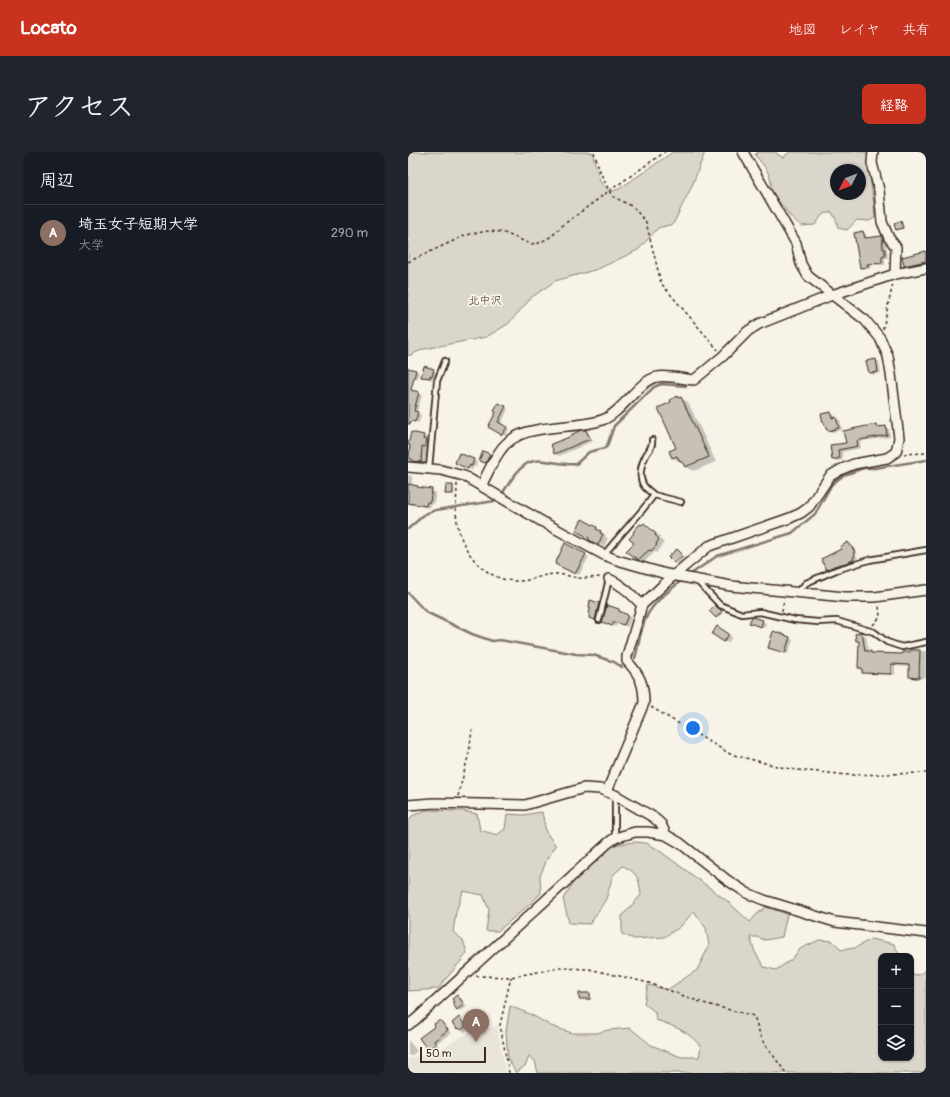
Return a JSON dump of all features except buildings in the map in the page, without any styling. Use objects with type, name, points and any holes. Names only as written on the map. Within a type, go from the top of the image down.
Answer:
[{"type":"street","points":[[611,793],[644,703],[642,683],[636,670],[627,661],[627,656],[642,605],[674,575],[709,546],[801,513],[813,501],[830,476],[854,464],[887,458],[896,452],[899,438],[888,356],[880,338],[865,320],[812,279],[801,264],[796,243],[745,152]]},
{"type":"street","points":[[872,152],[872,163],[879,190],[882,222],[889,238],[896,247],[895,274]]},
{"type":"street","points":[[481,486],[500,450],[510,440],[520,435],[534,430],[590,423],[604,419],[614,412],[650,379],[658,376],[694,380],[759,324],[832,295],[895,274],[926,268]]},
{"type":"street","points":[[408,467],[429,468],[458,474],[542,522],[604,555],[666,574],[730,586],[845,597],[875,597],[926,590]]},
{"type":"street","points":[[609,579],[619,583],[642,605]]},
{"type":"street","points":[[408,805],[456,803],[525,805],[584,788],[593,788],[611,793],[653,817],[661,824],[666,835]]},
{"type":"street","points":[[408,1025],[608,843],[615,838],[635,832],[648,832],[666,835],[680,843],[727,880],[747,893],[764,900],[834,922],[926,933]]},
{"type":"lane","points":[[429,468],[437,381],[445,361]]},
{"type":"lane","points":[[652,440],[652,445],[645,456],[642,465],[641,476],[644,486],[654,495],[681,502]]},
{"type":"lane","points":[[604,555],[615,540],[641,513],[654,495]]},
{"type":"lane","points":[[797,593],[806,583],[836,570],[869,560],[926,550]]},
{"type":"lane","points":[[598,620],[609,579]]},
{"type":"lane","points":[[695,579],[720,605],[742,614],[760,612],[795,620],[818,622],[837,621],[874,632],[887,642],[902,647],[926,642]]},
{"type":"lane","points":[[611,793],[615,838]]},
{"type":"path","points":[[594,152],[612,196],[633,207],[646,222],[661,282],[723,356]]},
{"type":"path","points":[[408,262],[466,235],[488,231],[502,232],[531,244],[539,243],[552,236],[563,225],[609,190],[666,152]]},
{"type":"path","points":[[880,338],[895,274]]},
{"type":"path","points":[[896,452],[904,454],[926,453]]},
{"type":"path","points":[[458,474],[457,520],[460,533],[470,555],[479,566],[491,574],[519,581],[555,574],[580,578],[603,577],[609,579]]},
{"type":"path","points":[[780,617],[786,592]]},
{"type":"path","points":[[868,630],[880,617],[880,607],[875,597]]},
{"type":"path","points":[[644,703],[730,754],[797,770],[849,775],[926,773]]},
{"type":"path","points":[[456,803],[463,779],[472,730]]},
{"type":"path","points":[[465,974],[482,977],[511,977],[560,968],[589,969],[649,983],[722,1009],[754,1016],[762,1040],[786,1073]]},
{"type":"path","points":[[509,1073],[500,1025],[511,977]]},
{"type":"shaded area","points":[[408,152],[592,152],[600,181],[610,192],[619,189],[673,152],[705,152],[691,188],[673,224],[658,228],[638,250],[598,269],[555,281],[532,297],[508,324],[486,337],[424,349],[408,356]]},
{"type":"shaded area","points":[[758,152],[776,152],[783,158],[789,152],[867,152],[875,218],[869,221],[857,220],[847,230],[838,228],[832,212],[823,214],[815,225],[801,226],[790,216],[771,191],[771,180],[765,167],[755,155]]},
{"type":"shaded area","points":[[426,810],[463,811],[477,814],[480,830],[497,835],[505,829],[507,814],[523,815],[542,812],[546,832],[556,846],[548,857],[540,876],[541,893],[498,931],[486,931],[489,910],[483,895],[463,891],[456,912],[453,932],[463,940],[467,953],[438,989],[408,991],[408,822],[412,816]]},
{"type":"shaded area","points":[[634,842],[646,843],[657,849],[726,900],[750,922],[766,907],[787,914],[782,937],[765,940],[757,937],[750,937],[755,952],[764,967],[776,970],[791,960],[800,949],[819,940],[833,941],[841,950],[855,948],[871,939],[894,944],[898,953],[878,953],[878,1061],[914,1061],[914,974],[919,975],[926,969],[926,1073],[538,1073],[535,1061],[529,1056],[526,1065],[516,1073],[508,1059],[506,1032],[510,1006],[532,1015],[551,1026],[572,1033],[597,1033],[608,1030],[630,1028],[651,1045],[681,1057],[699,1057],[701,1047],[692,1037],[681,1030],[656,1020],[655,1012],[644,1003],[648,985],[667,990],[697,970],[709,946],[706,928],[694,911],[680,927],[664,937],[634,939],[622,934],[622,916],[641,895],[640,885],[635,874],[623,866],[613,875],[606,899],[590,924],[569,923],[563,899],[576,878],[594,860],[613,845]]},
{"type":"shaded area","points":[[497,1026],[506,1073],[408,1073],[408,1059],[436,1052],[470,1032]]},
{"type":"waterway","points":[[501,495],[518,470],[530,462],[545,461],[576,464],[589,452],[605,448],[614,426],[654,387],[661,384],[686,386]]},
{"type":"waterway","points":[[688,576],[717,556],[792,533],[815,514],[832,484],[844,475],[864,468],[875,468],[926,460]]},
{"type":"waterway","points":[[408,529],[425,514],[436,510],[495,501],[498,499]]},
{"type":"waterway","points":[[635,658],[642,627],[649,612],[662,597],[682,580]]},
{"type":"waterway","points":[[408,593],[426,612],[472,634],[492,641],[500,640],[576,654],[593,655],[614,662],[622,667]]},
{"type":"place","name":"埼玉女子短期大学","points":[[476,1042]]},
{"type":"district","name":"北中沢","points":[[485,300]]}]
